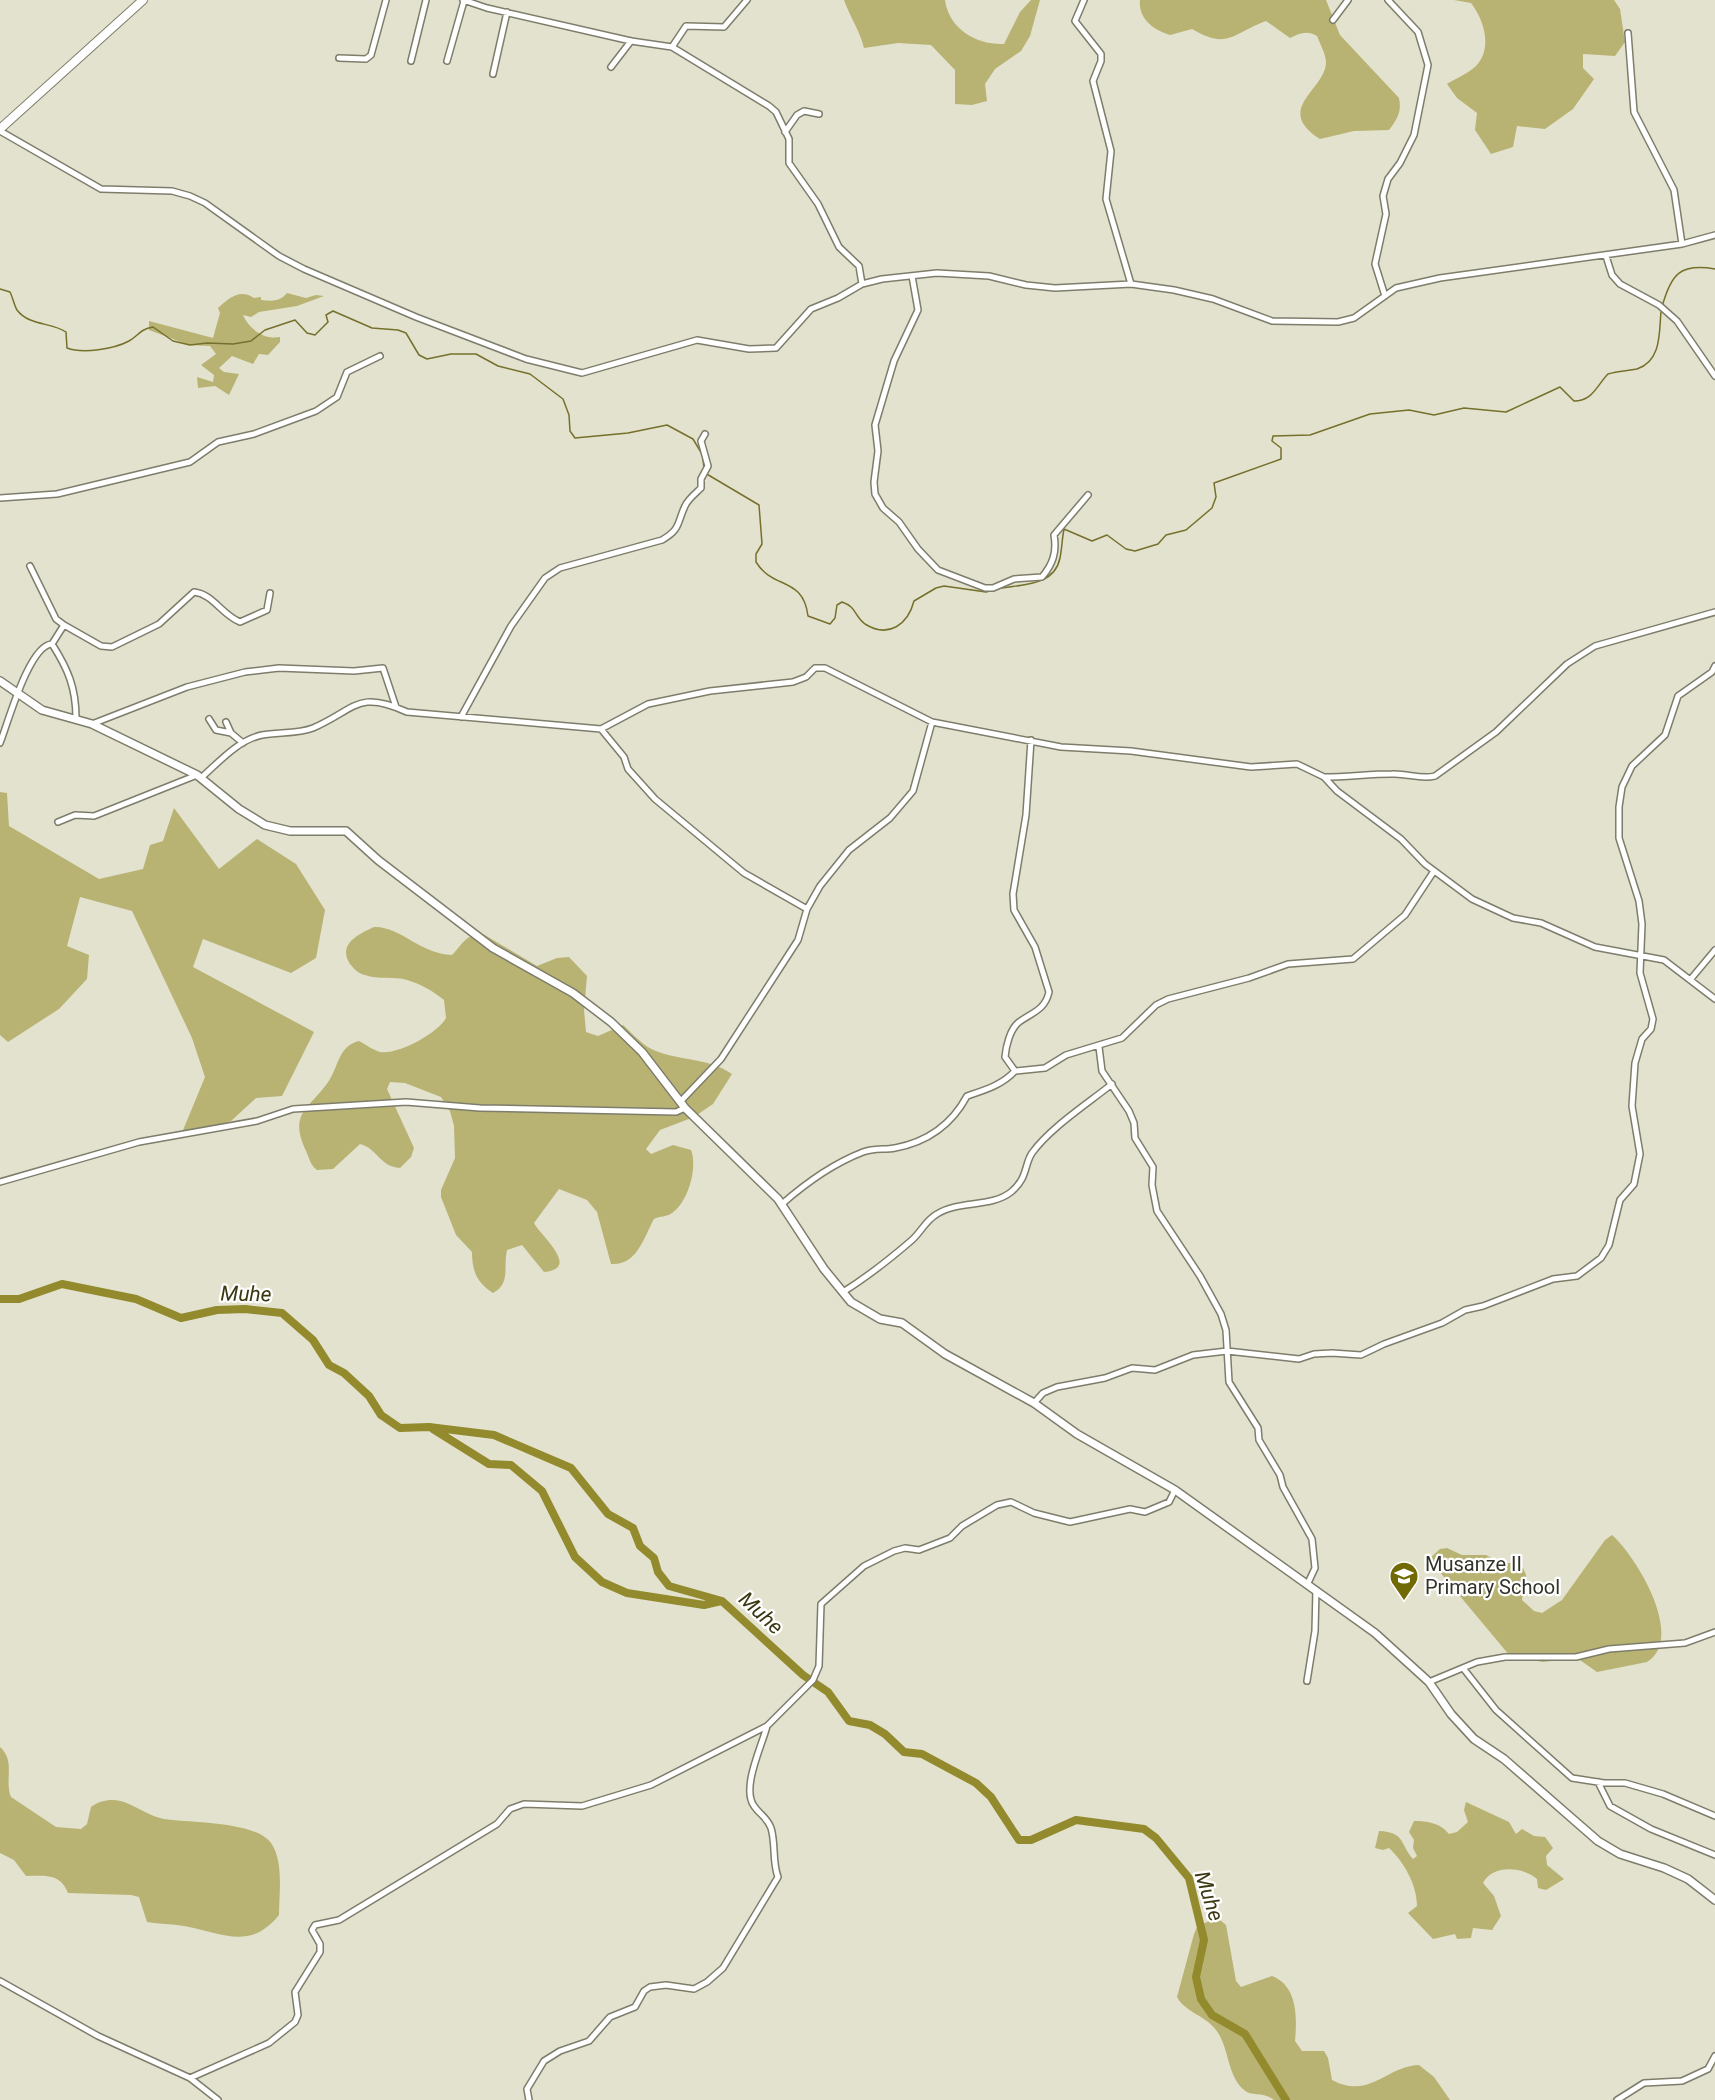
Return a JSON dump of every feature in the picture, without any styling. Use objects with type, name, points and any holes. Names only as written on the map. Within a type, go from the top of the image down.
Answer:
[{"type":"highway","points":[[0,130],[143,0]]},
{"type":"main road","points":[[0,681],[42,710],[76,717],[199,776],[239,809],[265,825],[290,831],[346,831],[378,860],[493,948],[573,993],[611,1022],[642,1052],[685,1108],[782,1204],[824,1269],[862,1310],[879,1319],[902,1323],[945,1354],[1034,1402],[1077,1434],[1175,1490],[1253,1548],[1308,1583],[1375,1633],[1429,1682],[1451,1714],[1474,1739],[1504,1760],[1598,1841],[1620,1854],[1664,1868],[1688,1879],[1715,1900]]},
{"type":"street","points":[[339,58],[366,59],[371,55],[386,0]]},
{"type":"street","points":[[411,61],[426,0]]},
{"type":"street","points":[[447,61],[464,0],[631,41],[672,47],[773,109],[789,141],[789,163],[814,197],[838,247],[859,266],[862,284]]},
{"type":"street","points":[[672,47],[686,26],[724,27],[747,0]]},
{"type":"street","points":[[1084,0],[1076,16],[1076,23],[1101,54],[1093,81],[1111,151],[1106,199],[1131,284]]},
{"type":"street","points":[[1333,20],[1348,0]]},
{"type":"street","points":[[1384,296],[1376,264],[1386,214],[1383,196],[1385,186],[1414,135],[1428,65],[1418,32],[1388,0]]},
{"type":"street","points":[[493,74],[507,12]]},
{"type":"street","points":[[1628,33],[1634,112],[1674,190],[1682,244]]},
{"type":"street","points":[[611,67],[631,41]]},
{"type":"street","points":[[785,132],[797,115],[804,111],[819,114]]},
{"type":"street","points":[[0,130],[101,189],[172,191],[190,196],[205,203],[279,256],[402,310],[526,359],[582,373],[697,340],[749,349],[776,348],[812,309],[862,284],[882,279],[937,273],[989,276],[1056,288],[1131,284],[1213,299],[1272,321],[1338,321],[1354,318],[1396,288],[1440,278],[1682,244],[1715,235]]},
{"type":"street","points":[[1606,256],[1611,275],[1620,284],[1659,305],[1677,321],[1715,376]]},
{"type":"street","points":[[912,276],[918,310],[894,361],[874,430],[878,451],[874,482],[875,494],[883,508],[899,522],[918,549],[938,570],[966,582],[993,588],[1014,579],[1042,577],[1050,568],[1055,555],[1054,535],[1088,495]]},
{"type":"street","points":[[396,316],[402,310]]},
{"type":"street","points":[[0,498],[57,495],[190,462],[218,442],[254,434],[316,411],[337,397],[347,372],[380,356]]},
{"type":"street","points":[[461,717],[511,626],[545,578],[560,568],[662,540],[675,531],[681,522],[685,506],[701,488],[701,479],[708,466],[701,441],[705,434]]},
{"type":"street","points":[[30,566],[56,619],[101,646],[112,647],[159,624],[194,592],[207,597],[225,614],[240,622],[267,610],[270,593]]},
{"type":"street","points":[[1324,777],[1393,774],[1428,778],[1436,776],[1496,732],[1567,664],[1595,646],[1715,612]]},
{"type":"street","points":[[0,743],[26,672],[40,651],[52,644],[64,625]]},
{"type":"street","points":[[52,644],[68,670],[76,696],[76,717]]},
{"type":"street","points":[[1034,1402],[1043,1393],[1058,1387],[1104,1378],[1132,1368],[1155,1370],[1193,1355],[1227,1351],[1299,1359],[1314,1354],[1361,1355],[1442,1323],[1465,1310],[1483,1306],[1553,1279],[1577,1276],[1601,1258],[1609,1245],[1620,1200],[1634,1184],[1640,1154],[1639,1135],[1632,1106],[1635,1063],[1642,1039],[1651,1029],[1653,1019],[1640,974],[1639,901],[1618,828],[1622,787],[1632,766],[1665,735],[1678,696],[1712,672],[1715,666]]},
{"type":"street","points":[[92,724],[187,687],[237,674],[279,668],[354,671],[383,668],[396,707]]},
{"type":"street","points":[[58,822],[75,815],[94,816],[199,776],[243,743],[260,736],[309,729],[362,701],[396,707],[407,712],[601,729],[639,707],[710,691],[793,682],[806,677],[815,668],[825,668],[932,722],[948,727],[1061,747],[1131,751],[1251,766],[1297,764],[1324,777],[1337,791],[1386,826],[1434,871],[1472,899],[1513,918],[1541,923],[1595,947],[1664,960],[1715,999]]},
{"type":"street","points":[[209,719],[216,730],[231,733]]},
{"type":"street","points":[[226,722],[231,733],[243,743]]},
{"type":"street","points":[[680,1102],[721,1059],[798,939],[807,909],[849,850],[890,818],[913,791],[932,722]]},
{"type":"street","points":[[601,729],[624,757],[628,770],[655,799],[744,873],[807,909]]},
{"type":"street","points":[[1015,1071],[1005,1057],[1009,1039],[1018,1023],[1042,1007],[1049,992],[1035,947],[1014,910],[1013,894],[1030,776],[1031,740]]},
{"type":"street","points":[[782,1204],[806,1183],[839,1163],[874,1149],[895,1148],[927,1137],[959,1111],[967,1096],[989,1089],[1008,1079],[1015,1071],[1045,1068],[1066,1055],[1099,1047],[1122,1038],[1156,1005],[1168,999],[1249,978],[1288,964],[1353,959],[1405,915],[1434,871]]},
{"type":"street","points":[[1690,980],[1715,950]]},
{"type":"street","points":[[1099,1047],[1102,1071],[1134,1123],[1135,1138],[1153,1167],[1152,1185],[1157,1211],[1200,1276],[1221,1314],[1229,1382],[1258,1428],[1259,1440],[1280,1475],[1283,1487],[1311,1539],[1315,1568],[1308,1583]]},
{"type":"street","points":[[843,1292],[914,1239],[935,1214],[960,1205],[994,1199],[1010,1193],[1028,1169],[1031,1155],[1042,1142],[1112,1084]]},
{"type":"street","points":[[0,1182],[139,1142],[257,1121],[294,1109],[406,1102],[480,1108],[676,1112],[685,1108]]},
{"type":"street","points":[[189,2079],[268,2043],[295,2022],[298,2015],[295,1992],[320,1952],[320,1944],[312,1930],[315,1925],[339,1920],[498,1824],[510,1809],[524,1804],[582,1806],[651,1785],[766,1726],[813,1680],[819,1666],[821,1604],[852,1576],[873,1561],[894,1551],[905,1548],[919,1550],[950,1538],[962,1526],[997,1504],[1011,1502],[1034,1513],[1070,1522],[1130,1509],[1145,1512],[1169,1502],[1175,1490]]},
{"type":"street","points":[[1307,1682],[1315,1631],[1316,1590]]},
{"type":"street","points":[[1429,1682],[1463,1668],[1505,1658],[1576,1657],[1609,1649],[1685,1643],[1715,1632]]},
{"type":"street","points":[[1463,1668],[1496,1710],[1572,1778],[1625,1783],[1663,1794],[1715,1816]]},
{"type":"street","points":[[529,2100],[526,2089],[544,2061],[552,2055],[589,2041],[610,2017],[635,2007],[644,1991],[650,1987],[658,1985],[694,1989],[707,1982],[723,1968],[744,1937],[760,1903],[770,1894],[778,1877],[773,1864],[775,1846],[771,1827],[765,1816],[753,1806],[749,1788],[766,1726]]},
{"type":"street","points":[[1598,1782],[1611,1806],[1651,1828],[1715,1855]]},
{"type":"street","points":[[0,1981],[117,2046],[189,2079],[218,2100]]},
{"type":"street","points":[[1617,2100],[1644,2083],[1682,2081],[1708,2068],[1715,2056]]},
{"type":"shaded area","points":[[844,0],[945,0],[952,19],[966,33],[984,42],[1004,44],[1020,12],[1031,0],[1040,0],[1030,36],[1021,51],[995,69],[985,84],[987,101],[972,105],[955,104],[955,70],[931,45],[898,43],[864,48]]},
{"type":"shaded area","points":[[1140,0],[1326,0],[1340,35],[1399,98],[1398,115],[1389,130],[1354,131],[1320,139],[1307,128],[1301,118],[1301,109],[1305,100],[1324,73],[1326,63],[1317,36],[1304,33],[1290,38],[1266,21],[1229,38],[1214,38],[1192,29],[1170,35],[1148,23],[1142,13]]},
{"type":"shaded area","points":[[1454,0],[1614,0],[1620,9],[1625,42],[1615,56],[1583,54],[1583,68],[1594,79],[1573,109],[1545,129],[1517,126],[1513,147],[1491,154],[1475,130],[1477,113],[1457,98],[1447,84],[1476,66],[1481,59],[1485,43],[1480,17],[1471,3]]},
{"type":"shaded area","points":[[287,293],[306,298],[316,295],[324,296],[297,306],[259,312],[251,317],[243,315],[249,325],[258,332],[268,337],[280,337],[280,342],[268,355],[259,354],[253,364],[232,356],[219,368],[224,372],[239,374],[229,395],[215,386],[198,388],[197,377],[213,382],[214,375],[201,365],[216,354],[210,346],[189,345],[149,330],[149,321],[213,338],[220,313],[218,308],[230,298],[244,294],[272,301],[282,298]]},
{"type":"shaded area","points":[[0,792],[7,793],[9,826],[99,879],[143,869],[150,845],[163,841],[174,808],[219,869],[257,839],[296,864],[325,910],[316,958],[291,973],[203,939],[193,967],[314,1032],[282,1096],[256,1098],[231,1121],[181,1135],[205,1077],[192,1038],[132,911],[80,897],[67,946],[89,955],[87,979],[59,1009],[8,1042],[0,1035]]},
{"type":"shaded area","points":[[374,927],[393,931],[430,950],[452,955],[468,938],[483,934],[537,966],[557,958],[569,957],[587,976],[584,1010],[586,1032],[598,1036],[623,1025],[652,1049],[714,1065],[732,1074],[713,1104],[694,1117],[660,1130],[646,1149],[651,1154],[673,1145],[691,1150],[692,1175],[687,1193],[678,1208],[670,1214],[654,1219],[643,1242],[627,1260],[611,1264],[597,1212],[587,1200],[559,1189],[534,1223],[555,1250],[559,1258],[559,1265],[555,1269],[544,1272],[522,1245],[507,1250],[504,1280],[499,1289],[493,1293],[476,1276],[472,1252],[456,1235],[441,1197],[441,1190],[455,1158],[454,1126],[450,1111],[441,1097],[405,1083],[390,1082],[387,1089],[414,1148],[411,1157],[400,1168],[383,1161],[371,1149],[360,1144],[333,1169],[317,1170],[313,1166],[301,1138],[300,1118],[330,1079],[343,1051],[352,1043],[359,1041],[380,1052],[407,1047],[435,1030],[446,1018],[444,1000],[427,988],[402,979],[363,974],[350,964],[346,951],[348,945],[356,937]]},
{"type":"shaded area","points":[[1612,1535],[1633,1560],[1644,1578],[1659,1617],[1661,1635],[1658,1651],[1647,1662],[1597,1672],[1577,1658],[1543,1662],[1510,1656],[1429,1559],[1440,1549],[1447,1548],[1462,1555],[1486,1555],[1501,1563],[1516,1563],[1523,1568],[1526,1575],[1522,1600],[1534,1611],[1542,1613],[1562,1600],[1605,1540]]},
{"type":"shaded area","points":[[0,1747],[5,1752],[9,1764],[11,1797],[56,1827],[81,1829],[87,1824],[91,1807],[107,1800],[113,1800],[164,1819],[221,1824],[263,1836],[271,1843],[278,1859],[279,1915],[257,1933],[235,1937],[184,1926],[147,1922],[139,1897],[68,1893],[61,1882],[56,1879],[46,1876],[26,1876],[14,1860],[0,1853]]},
{"type":"shaded area","points":[[1466,1802],[1509,1822],[1516,1834],[1522,1829],[1534,1836],[1545,1837],[1553,1848],[1546,1856],[1547,1865],[1564,1879],[1546,1890],[1538,1888],[1537,1879],[1524,1872],[1508,1869],[1494,1873],[1483,1883],[1494,1896],[1501,1916],[1492,1930],[1473,1928],[1471,1938],[1457,1939],[1455,1934],[1433,1939],[1408,1913],[1417,1906],[1415,1890],[1400,1860],[1389,1848],[1383,1850],[1375,1848],[1379,1831],[1398,1836],[1413,1859],[1417,1856],[1413,1848],[1414,1840],[1409,1832],[1414,1821],[1433,1823],[1442,1827],[1449,1834],[1457,1832],[1468,1822],[1464,1810]]},
{"type":"shaded area","points":[[1211,1920],[1220,1920],[1226,1925],[1236,1981],[1241,1987],[1272,1976],[1287,1987],[1294,2004],[1295,2041],[1302,2051],[1324,2051],[1328,2058],[1332,2080],[1345,2085],[1357,2086],[1368,2084],[1407,2067],[1419,2065],[1434,2077],[1450,2100],[1274,2100],[1244,2090],[1234,2077],[1216,2030],[1207,2021],[1185,2007],[1177,1997],[1197,1927]]},
{"type":"waterway","points":[[1662,307],[1669,286],[1679,273],[1693,268],[1715,269]]},
{"type":"waterway","points":[[0,289],[10,292],[17,310],[22,315],[66,332],[67,348],[81,351],[115,346],[153,327],[173,341],[190,345],[233,344],[251,341],[265,330],[295,320],[307,333],[315,335],[328,322],[326,315],[333,311],[372,328],[398,330],[406,333],[419,355],[427,359],[451,354],[476,354],[498,366],[530,374],[563,399],[569,415],[570,431],[575,438],[628,433],[667,425],[693,439],[702,454]]},
{"type":"waterway","points":[[997,589],[1026,585],[1051,574],[1060,558],[1064,529],[1092,541],[1107,535],[1126,549],[1135,551],[1158,544],[1166,535],[1186,530],[1212,508],[1216,497],[1214,483],[1281,459],[1281,448],[1272,441],[1273,436],[1310,435],[1370,414],[1409,410],[1434,415],[1464,408],[1506,412],[1560,387],[1574,401],[1586,398],[1594,392],[1608,374],[1637,369],[1651,359],[1658,345],[1661,312]]},
{"type":"waterway","points":[[703,459],[704,469]]},
{"type":"waterway","points":[[705,473],[759,505],[762,544],[756,554],[756,562],[763,571],[800,595],[805,603],[808,616],[830,624],[835,618],[837,605],[842,602],[850,606],[865,624],[882,630],[896,627],[907,616],[914,601],[936,588],[944,586],[986,592],[993,590]]},
{"type":"waterway","name":"Muhe","points":[[0,1299],[19,1299],[62,1284],[136,1299],[181,1318],[217,1310],[245,1309],[282,1313],[313,1340],[329,1365],[344,1373],[369,1396],[381,1415],[400,1428],[429,1427],[494,1435],[571,1468],[608,1514],[633,1528],[640,1546],[654,1558],[658,1572],[669,1586],[722,1601],[803,1675],[828,1692],[849,1721],[870,1725],[885,1734],[904,1752],[922,1754],[976,1783],[991,1797],[1019,1840],[1031,1840],[1076,1820],[1144,1829],[1156,1838],[1189,1878],[1204,1940],[1196,1977],[1201,1999],[1212,2015],[1245,2034],[1286,2100]]},
{"type":"waterway","points":[[433,1429],[489,1464],[511,1465],[542,1491],[575,1557],[602,1582],[627,1593],[704,1605],[721,1601]]},
{"type":"place","name":"Musanze II Primary School","points":[[1404,1602]]}]
